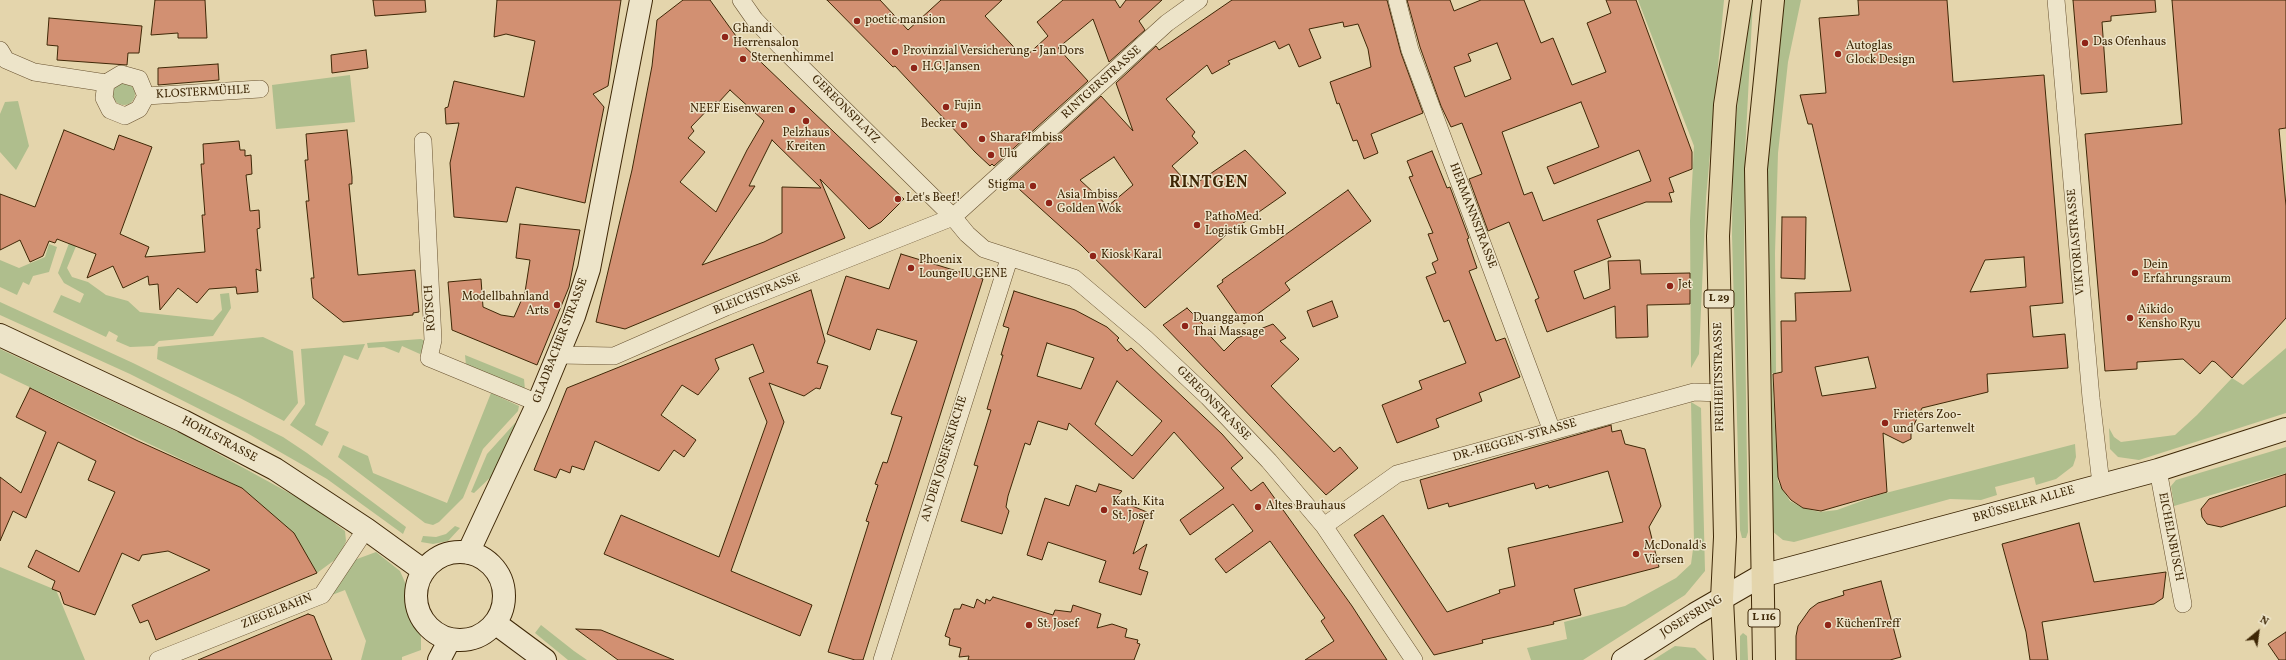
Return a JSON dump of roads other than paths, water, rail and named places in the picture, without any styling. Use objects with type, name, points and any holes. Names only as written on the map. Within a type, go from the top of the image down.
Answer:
[{"type":"main road","name":"GLADBACHER STRASSE","points":[[468,553],[538,404],[574,316],[589,269],[641,0]]},
{"type":"main road","name":"FREIHEITSSTRASSE","points":[[1725,660],[1722,599],[1725,537],[1720,393],[1718,236],[1725,105],[1741,0]]},
{"type":"main road","points":[[1761,576],[1756,168],[1773,0]]},
{"type":"main road","name":"HOHLSTRASSE","points":[[0,336],[183,421],[254,458],[281,473],[424,571]]},
{"type":"main road","name":"BRÜSSELER ALLEE","points":[[1761,576],[1907,539],[2101,484],[2158,470],[2286,429]]},
{"type":"main road","points":[[456,552],[468,553],[482,558],[493,568],[501,580],[504,595],[503,602],[495,622],[486,632],[475,638],[462,640],[450,639],[437,633],[426,624],[418,612],[416,598],[417,584],[424,571],[432,562],[443,555],[456,552]]},
{"type":"main road","name":"JOSEFSRING","points":[[1623,660],[1761,576]]},
{"type":"main road","name":"L 116","points":[[1761,576],[1764,660]]},
{"type":"main road","points":[[495,622],[545,660]]},
{"type":"main road","points":[[439,660],[450,639]]},
{"type":"street","name":"GEREONSPLATZ","points":[[741,0],[756,20],[780,46],[954,217]]},
{"type":"street","name":"RINTGERSTRASSE","points":[[954,217],[1167,23],[1199,0]]},
{"type":"street","name":"HERMANNSTRASSE","points":[[1397,0],[1410,50],[1552,431]]},
{"type":"street","name":"VIKTORIASTRASSE","points":[[2056,0],[2091,398],[2101,484]]},
{"type":"street","points":[[0,50],[6,60],[34,72],[106,84]]},
{"type":"street","name":"KLOSTERMÜHLE","points":[[121,74],[139,79],[146,96],[139,109],[125,116],[110,110],[104,98],[106,84],[121,74]]},
{"type":"street","name":"KLOSTERMÜHLE","points":[[146,96],[260,89]]},
{"type":"street","name":"RÖTSCH","points":[[423,141],[433,340],[429,358],[538,404]]},
{"type":"street","name":"BLEICHSTRASSE","points":[[558,355],[614,356],[726,307],[954,217]]},
{"type":"street","name":"GEREONSTRASSE","points":[[954,217],[967,234],[984,249],[1009,259],[1074,278],[1133,328],[1219,409],[1269,461],[1324,526],[1414,660]]},
{"type":"street","name":"AN DER JOSEFSKIRCHE","points":[[882,660],[1009,259]]},
{"type":"street","name":"DR.-HEGGEN-STRASSE","points":[[1324,526],[1397,474],[1694,392],[1720,393]]},
{"type":"street","name":"EICHELNBUSCH","points":[[2158,470],[2183,604]]},
{"type":"street","name":"ZIEGELBAHN","points":[[158,660],[322,595],[366,530]]},
{"type":"place","name":"poetic mansion","points":[[857,21]]},
{"type":"place","name":"Ghandi Herrensalon","points":[[725,37]]},
{"type":"place","name":"Das Ofenhaus","points":[[2085,43]]},
{"type":"place","name":"Provinzial Versicherung - Jan Dors","points":[[895,52]]},
{"type":"place","name":"Autoglas Glock Design","points":[[1838,54]]},
{"type":"place","name":"Sternenhimmel","points":[[743,59]]},
{"type":"place","name":"H.G.Jansen","points":[[914,68]]},
{"type":"place","name":"Fujin","points":[[946,107]]},
{"type":"place","name":"NEEF Eisenwaren","points":[[792,110]]},
{"type":"place","name":"Pelzhaus Kreiten","points":[[806,121]]},
{"type":"place","name":"Becker","points":[[964,125]]},
{"type":"place","name":"Sharaf Imbiss","points":[[982,139]]},
{"type":"place","name":"Ulu","points":[[991,155]]},
{"type":"place","name":"Stigma","points":[[1033,186]]},
{"type":"place","name":"Let's Beef!","points":[[898,199]]},
{"type":"place","name":"Asia Imbiss Golden Wok","points":[[1049,203]]},
{"type":"place","name":"PathoMed. Logistik GmbH","points":[[1197,225]]},
{"type":"place","name":"Kiosk Karal","points":[[1093,256]]},
{"type":"place","name":"Phoenix Lounge IU GENE","points":[[911,268]]},
{"type":"place","name":"Dein Erfahrungsraum","points":[[2135,273]]},
{"type":"place","name":"Jet","points":[[1670,286]]},
{"type":"place","name":"Modellbahnland Arts","points":[[557,305]]},
{"type":"place","name":"Aikido Kensho Ryu","points":[[2130,318]]},
{"type":"place","name":"Duanggamon Thai Massage","points":[[1185,326]]},
{"type":"place","name":"Frieters Zoo- und Gartenwelt","points":[[1885,423]]},
{"type":"place","name":"Altes Brauhaus","points":[[1258,507]]},
{"type":"place","name":"Kath. Kita St. Josef","points":[[1104,510]]},
{"type":"place","name":"McDonald's Viersen","points":[[1636,554]]},
{"type":"place","name":"St. Josef","points":[[1029,625]]},
{"type":"place","name":"KüchenTreff","points":[[1828,625]]},
{"type":"district","name":"RINTGEN","points":[[1209,184]]}]
